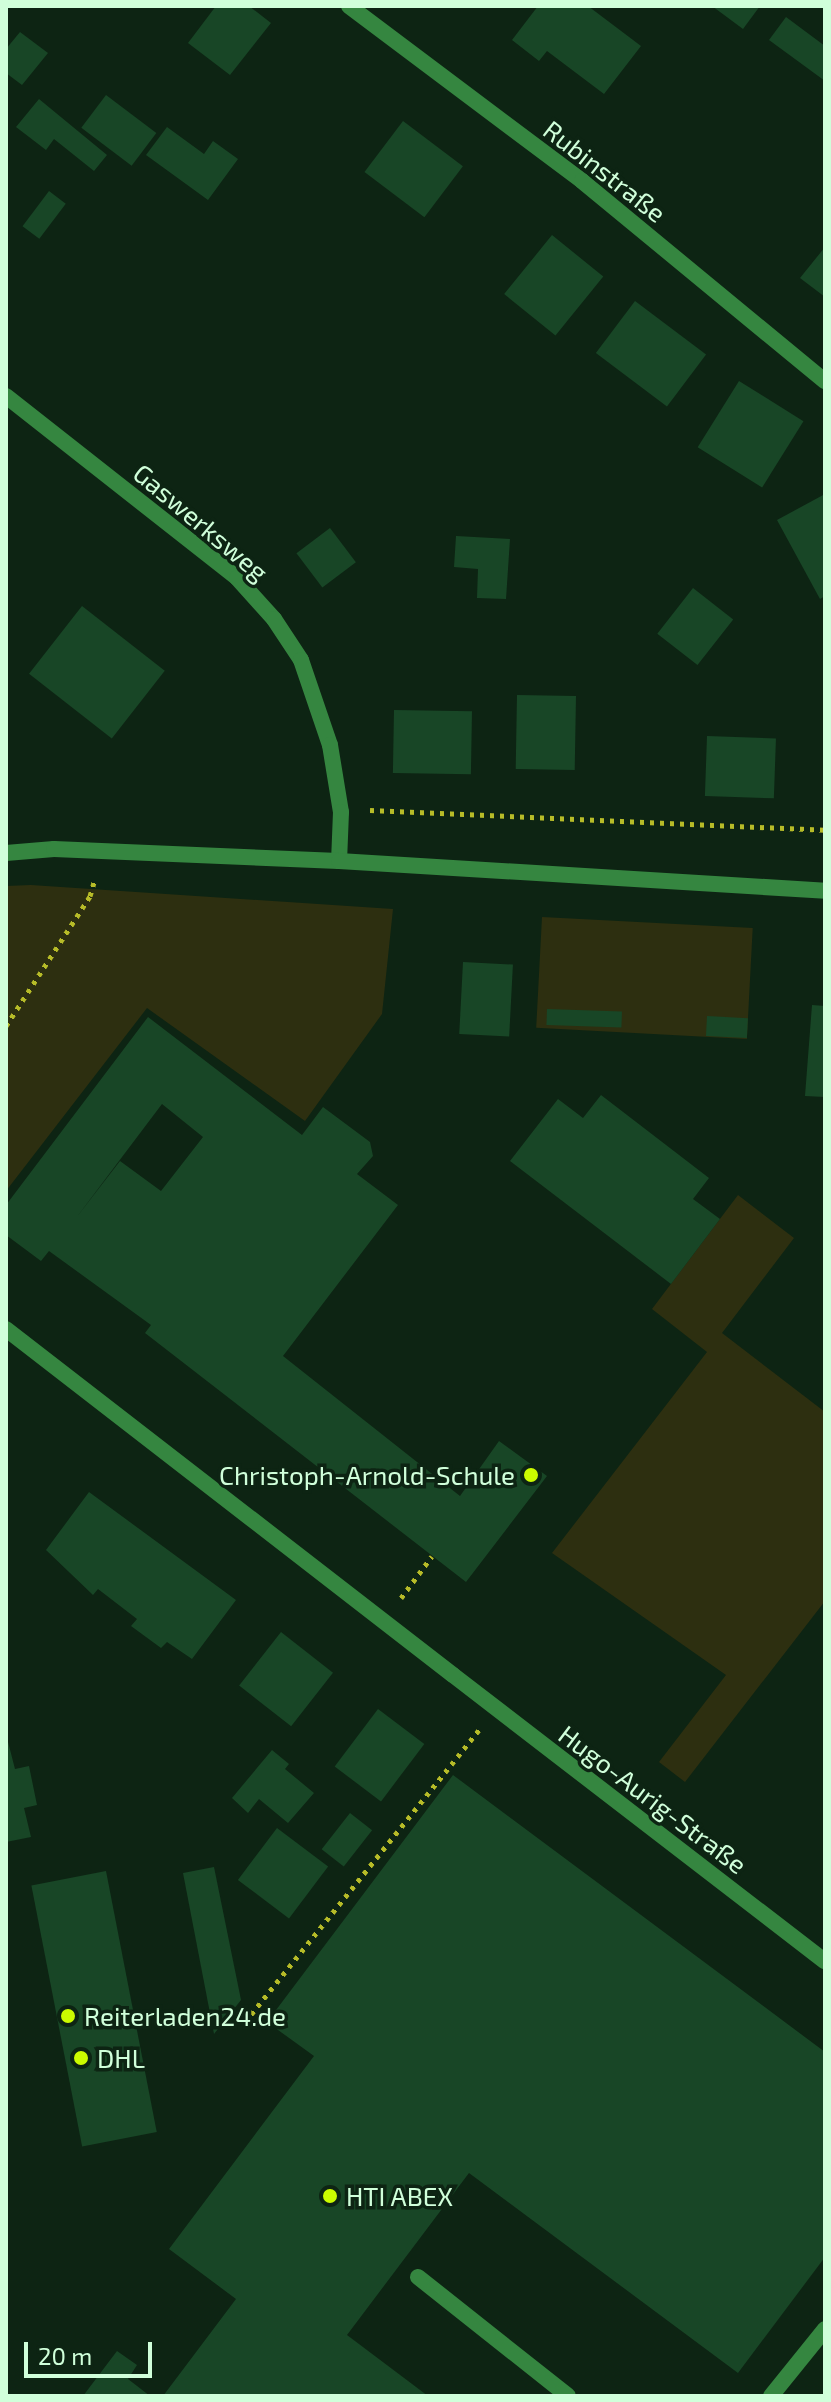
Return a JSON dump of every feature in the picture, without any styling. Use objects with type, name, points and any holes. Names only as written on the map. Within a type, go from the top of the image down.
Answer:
[{"type":"street","name":"Rubinstraße","points":[[349,6],[582,181],[825,381]]},
{"type":"street","name":"Gaswerksweg","points":[[6,396],[237,578],[274,619],[301,660],[317,699],[341,809],[339,861]]},
{"type":"street","points":[[6,853],[102,851],[339,861],[825,891]]},
{"type":"street","name":"Hugo-Aurig-Straße","points":[[6,1329],[825,1961]]},
{"type":"street","points":[[418,2277],[568,2396]]},
{"type":"street","points":[[771,2396],[825,2329]]},
{"type":"path","points":[[341,809],[825,830]]},
{"type":"path","points":[[6,1026],[90,896],[102,851]]},
{"type":"path","points":[[384,1622],[432,1556]]},
{"type":"path","points":[[245,2022],[496,1708]]},
{"type":"green space","points":[[31,885],[393,909],[382,1014],[305,1121],[147,1008],[6,1191],[6,886]]},
{"type":"green space","points":[[542,917],[753,928],[747,1039],[536,1028]]},
{"type":"green space","points":[[738,1195],[794,1238],[722,1333],[825,1412],[825,1601],[685,1782],[659,1762],[726,1675],[552,1553],[707,1352],[652,1309]]},
{"type":"building","points":[[216,6],[249,6],[271,23],[230,75],[188,43]]},
{"type":"building","points":[[538,6],[588,6],[641,46],[604,94],[547,51],[539,61],[512,40]]},
{"type":"building","points":[[712,6],[760,6],[743,29]]},
{"type":"building","points":[[786,17],[825,46],[825,81],[769,40]]},
{"type":"building","points":[[20,32],[48,53],[22,85],[6,73],[6,49]]},
{"type":"building","points":[[106,95],[156,133],[132,166],[81,128]]},
{"type":"building","points":[[39,99],[107,155],[94,171],[54,139],[46,150],[16,127]]},
{"type":"building","points":[[403,121],[463,166],[424,217],[364,172]]},
{"type":"building","points":[[167,127],[204,154],[213,141],[238,159],[208,200],[146,155]]},
{"type":"building","points":[[49,191],[66,204],[39,239],[23,226]]},
{"type":"building","points":[[552,235],[603,277],[555,336],[504,294]]},
{"type":"building","points":[[825,247],[825,297],[800,278]]},
{"type":"building","points":[[635,301],[706,355],[667,406],[596,353]]},
{"type":"building","points":[[739,381],[803,421],[762,487],[698,447]]},
{"type":"building","points":[[825,494],[825,596],[820,599],[777,520]]},
{"type":"building","points":[[330,528],[356,562],[322,588],[296,553]]},
{"type":"building","points":[[456,536],[510,539],[506,599],[477,598],[478,569],[454,567]]},
{"type":"building","points":[[693,588],[733,619],[697,665],[657,634]]},
{"type":"building","points":[[82,606],[165,671],[112,738],[29,674]]},
{"type":"building","points":[[517,695],[576,696],[575,770],[516,769]]},
{"type":"building","points":[[394,710],[472,711],[471,774],[393,773]]},
{"type":"building","points":[[707,736],[776,738],[774,798],[705,796]]},
{"type":"building","points":[[463,962],[513,965],[509,1037],[459,1034]]},
{"type":"building","points":[[812,1005],[825,1006],[825,1097],[805,1096]]},
{"type":"building","points":[[547,1009],[622,1012],[621,1028],[546,1025]]},
{"type":"building","points":[[707,1016],[748,1018],[747,1038],[706,1036]]},
{"type":"building","points":[[148,1017],[302,1135],[323,1107],[370,1142],[373,1156],[357,1174],[398,1205],[283,1356],[460,1496],[499,1441],[547,1476],[466,1582],[145,1333],[151,1325],[49,1251],[41,1261],[6,1235],[6,1205]],"holes":[[[162,1104],[203,1137],[161,1191],[120,1161],[76,1218]]]},
{"type":"building","points":[[601,1095],[709,1178],[693,1199],[720,1219],[671,1284],[510,1161],[558,1099],[583,1118]]},
{"type":"building","points":[[89,1492],[236,1600],[192,1659],[167,1642],[161,1648],[131,1626],[137,1619],[98,1589],[93,1595],[46,1550]]},
{"type":"building","points":[[281,1632],[333,1673],[291,1726],[239,1686]]},
{"type":"building","points":[[378,1709],[424,1744],[381,1801],[335,1767]]},
{"type":"building","points":[[6,1734],[15,1769],[29,1766],[37,1805],[24,1808],[31,1837],[6,1842]]},
{"type":"building","points":[[272,1750],[289,1764],[285,1769],[314,1793],[288,1823],[259,1799],[248,1813],[232,1798]]},
{"type":"building","points":[[453,1775],[825,2052],[825,2257],[738,2373],[469,2173],[347,2335],[428,2396],[163,2396],[236,2299],[169,2249],[314,2056],[267,2022]]},
{"type":"building","points":[[350,1813],[372,1830],[344,1866],[322,1849]]},
{"type":"building","points":[[277,1828],[328,1867],[289,1918],[238,1880]]},
{"type":"building","points":[[214,1867],[241,2000],[214,2034],[183,1873]]},
{"type":"building","points":[[106,1871],[157,2132],[82,2147],[31,1886]]},
{"type":"building","points":[[117,2351],[137,2365],[128,2379],[150,2396],[83,2396]]},
{"type":"place","name":"Christoph-Arnold-Schule","points":[[531,1475]]},
{"type":"place","name":"Reiterladen24.de","points":[[68,2016]]},
{"type":"place","name":"DHL","points":[[81,2058]]},
{"type":"place","name":"HTI ABEX","points":[[330,2196]]}]
